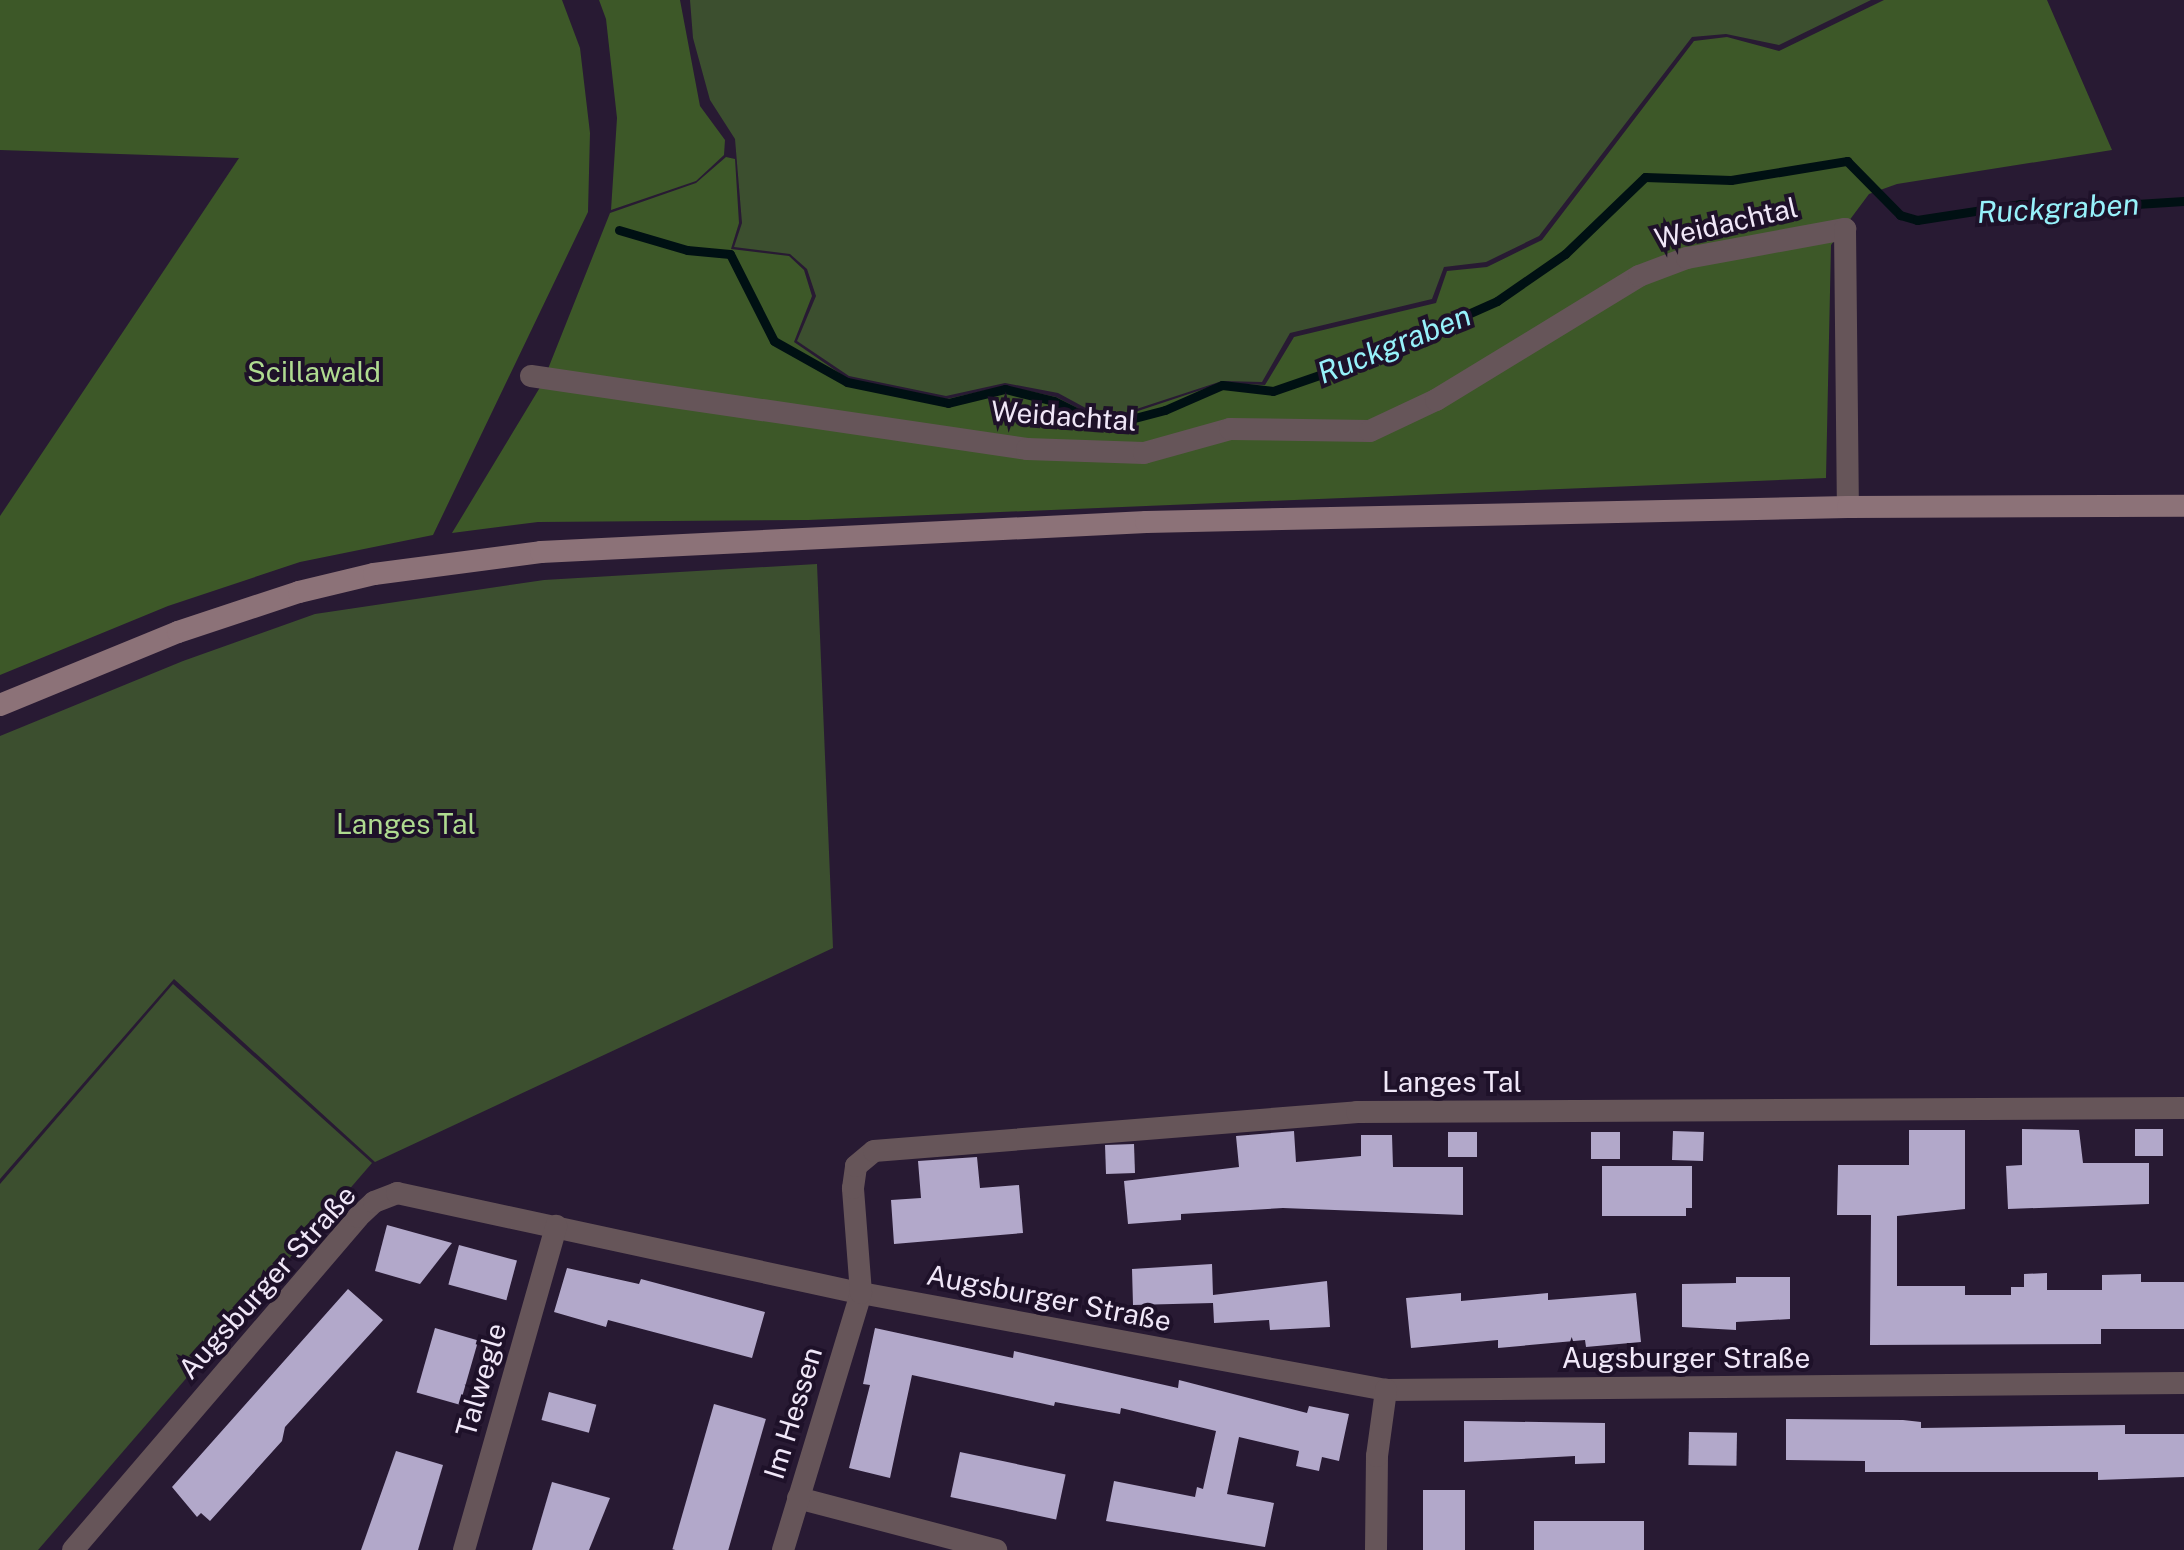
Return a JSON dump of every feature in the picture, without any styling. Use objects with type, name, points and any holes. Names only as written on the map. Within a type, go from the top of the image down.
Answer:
[{"type":"main road","points":[[0,705],[178,632],[299,592],[374,574],[541,552],[1146,522],[1848,507],[2184,506]]},
{"type":"street","name":"Weidachtal","points":[[531,376],[1027,449],[1144,453],[1230,429],[1370,431],[1436,400],[1639,276],[1687,258],[1845,229],[1848,507]]},
{"type":"street","name":"Langes Tal","points":[[861,1293],[853,1188],[856,1166],[874,1151],[1357,1112],[2184,1108]]},
{"type":"street","name":"Augsburger Straße","points":[[73,1550],[374,1202],[397,1193],[861,1293],[1386,1390],[2184,1383]]},
{"type":"street","name":"Talwegle","points":[[464,1550],[556,1226]]},
{"type":"street","name":"Im Hessen","points":[[783,1550],[861,1293]]},
{"type":"street","points":[[1376,1550],[1377,1456],[1386,1390]]},
{"type":"street","points":[[798,1498],[996,1550]]},
{"type":"green space","name":"Scillawald","points":[[0,0],[562,0],[580,48],[590,133],[588,212],[433,535],[300,562],[168,606],[0,675],[0,516],[239,158],[0,150]]},
{"type":"green space","points":[[599,0],[680,0],[700,106],[725,140],[724,155],[696,181],[611,210],[617,118],[606,19]]},
{"type":"green space","points":[[690,0],[1871,0],[1779,45],[1726,34],[1692,37],[1539,236],[1486,262],[1444,267],[1432,299],[1290,333],[1262,382],[1222,381],[1106,419],[1058,393],[1005,383],[946,396],[849,376],[797,341],[816,296],[807,269],[790,254],[734,247],[742,223],[735,139],[710,100],[693,38]]},
{"type":"green space","points":[[1884,0],[2047,0],[2112,150],[1897,184],[1869,194],[1831,245],[1826,478],[808,520],[538,522],[452,533],[542,384],[610,213],[696,183],[726,157],[735,159],[739,223],[731,249],[789,256],[804,270],[812,296],[794,342],[848,379],[947,399],[1005,386],[1056,397],[1105,422],[1222,383],[1265,385],[1294,337],[1436,303],[1447,271],[1487,267],[1542,240],[1694,41],[1727,37],[1779,51]]},
{"type":"green space","points":[[817,564],[833,948],[375,1162],[174,979],[0,1179],[0,736],[183,661],[315,614],[544,580]]},
{"type":"green space","points":[[173,984],[372,1163],[38,1550],[0,1550],[0,1184]]},
{"type":"building","points":[[2022,1129],[2079,1130],[2083,1163],[2149,1163],[2149,1204],[2008,1209],[2006,1166],[2022,1165]]},
{"type":"building","points":[[2135,1129],[2163,1129],[2163,1156],[2135,1156]]},
{"type":"building","points":[[1909,1130],[1965,1130],[1965,1209],[1897,1216],[1897,1286],[1965,1286],[1965,1295],[2011,1295],[2011,1287],[2024,1287],[2024,1274],[2047,1273],[2047,1290],[2102,1290],[2102,1275],[2141,1274],[2141,1282],[2184,1282],[2184,1329],[2101,1329],[2101,1344],[1870,1345],[1871,1215],[1837,1215],[1838,1165],[1909,1165]]},
{"type":"building","points":[[1294,1131],[1296,1162],[1361,1156],[1361,1135],[1392,1135],[1393,1167],[1463,1167],[1463,1215],[1283,1208],[1181,1214],[1181,1220],[1128,1224],[1124,1181],[1239,1167],[1236,1136]]},
{"type":"building","points":[[1673,1131],[1704,1132],[1703,1161],[1672,1160]]},
{"type":"building","points":[[1448,1132],[1477,1132],[1477,1157],[1448,1157]]},
{"type":"building","points":[[1591,1132],[1620,1132],[1620,1159],[1591,1159]]},
{"type":"building","points":[[1134,1144],[1135,1173],[1106,1174],[1105,1145]]},
{"type":"building","points":[[977,1157],[980,1188],[1019,1185],[1023,1233],[894,1244],[891,1200],[921,1198],[918,1161]]},
{"type":"building","points":[[1602,1166],[1692,1166],[1692,1208],[1686,1208],[1686,1216],[1602,1216]]},
{"type":"building","points":[[387,1225],[452,1243],[420,1284],[375,1271]]},
{"type":"building","points":[[459,1245],[517,1261],[506,1300],[448,1285]]},
{"type":"building","points":[[1212,1264],[1213,1295],[1327,1281],[1330,1327],[1270,1330],[1269,1320],[1214,1323],[1213,1303],[1133,1305],[1132,1269]]},
{"type":"building","points":[[567,1268],[639,1284],[641,1279],[765,1312],[752,1358],[608,1320],[606,1327],[554,1312]]},
{"type":"building","points":[[1736,1277],[1790,1277],[1790,1319],[1736,1322],[1736,1330],[1682,1327],[1682,1284],[1736,1283]]},
{"type":"building","points":[[348,1289],[383,1320],[285,1427],[282,1441],[210,1521],[201,1513],[197,1517],[172,1487]]},
{"type":"building","points":[[1461,1293],[1461,1301],[1548,1293],[1548,1300],[1636,1293],[1641,1342],[1586,1347],[1585,1340],[1498,1348],[1498,1340],[1411,1348],[1406,1298]]},
{"type":"building","points":[[435,1328],[478,1340],[460,1405],[417,1392]]},
{"type":"building","points":[[875,1328],[1013,1358],[1014,1351],[1178,1388],[1179,1380],[1307,1413],[1309,1406],[1349,1414],[1339,1461],[1322,1457],[1319,1471],[1296,1466],[1299,1451],[1239,1437],[1227,1494],[1274,1503],[1265,1547],[1106,1521],[1114,1481],[1195,1497],[1197,1487],[1203,1489],[1216,1431],[1121,1408],[1120,1414],[1055,1402],[1054,1406],[912,1375],[890,1478],[849,1468],[870,1385],[863,1384]]},
{"type":"building","points":[[549,1392],[596,1405],[589,1433],[541,1420]]},
{"type":"building","points":[[714,1404],[766,1419],[728,1550],[672,1549]]},
{"type":"building","points":[[1786,1419],[1903,1420],[1921,1422],[1921,1428],[2125,1425],[2125,1434],[2184,1434],[2184,1477],[2098,1480],[2098,1472],[1865,1472],[1865,1461],[1786,1460]]},
{"type":"building","points":[[1464,1421],[1605,1423],[1605,1463],[1575,1464],[1575,1456],[1464,1462]]},
{"type":"building","points":[[1689,1432],[1737,1433],[1736,1466],[1688,1465]]},
{"type":"building","points":[[396,1451],[443,1465],[418,1550],[361,1550]]},
{"type":"building","points":[[960,1452],[1066,1474],[1056,1519],[950,1497]]},
{"type":"building","points":[[552,1482],[610,1498],[589,1550],[532,1550]]},
{"type":"building","points":[[1423,1490],[1465,1490],[1465,1550],[1423,1550]]},
{"type":"building","points":[[1534,1521],[1644,1521],[1644,1550],[1534,1550]]},
{"type":"waterway","name":"Ruckgraben","points":[[619,230],[687,250],[730,254],[774,341],[847,382],[948,403],[1005,389],[1054,401],[1104,426],[1165,410],[1222,385],[1273,391],[1369,358],[1497,301],[1565,254],[1645,177],[1731,180],[1847,161],[1900,215],[1917,220],[2020,204],[2089,207],[2184,201]]}]
